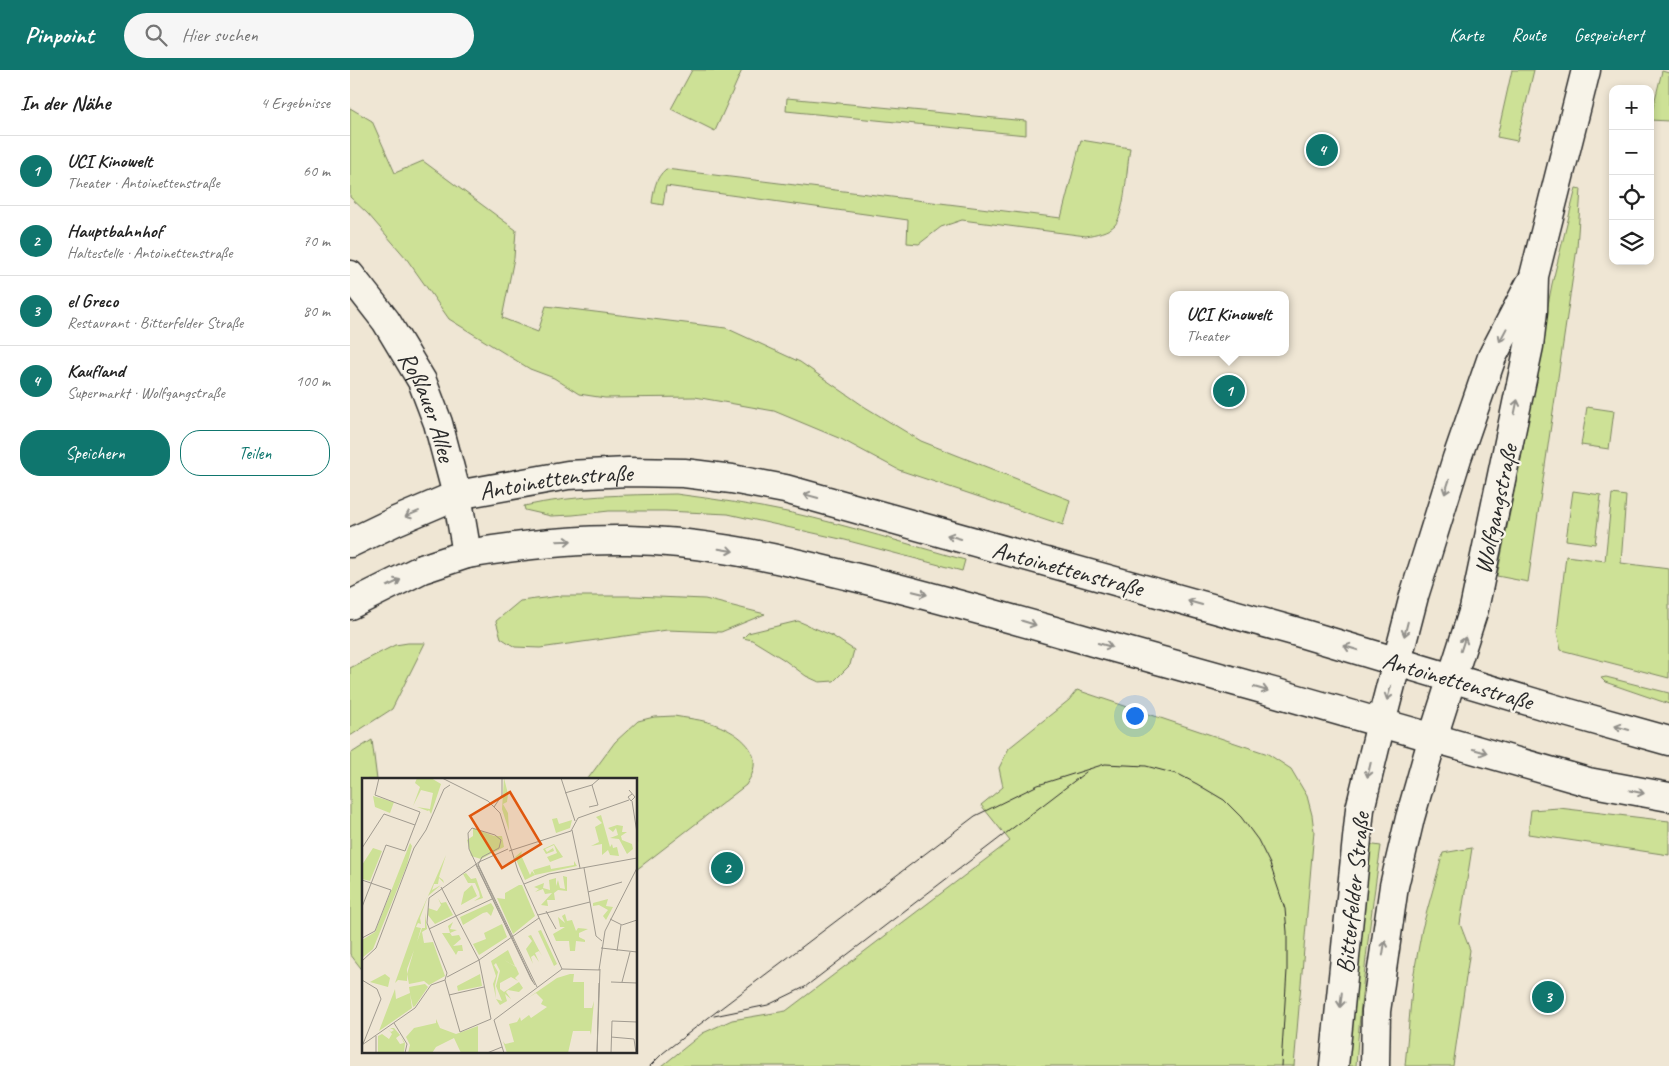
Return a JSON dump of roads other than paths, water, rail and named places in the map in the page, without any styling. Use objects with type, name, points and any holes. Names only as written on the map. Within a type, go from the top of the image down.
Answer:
[{"type":"main road","name":"Wolfgangstraße","points":[[1433,738],[1474,609],[1528,346],[1533,311],[1534,276],[1586,70]]},
{"type":"main road","name":"Roßlauer Allee","points":[[350,275],[386,321],[422,381],[438,423],[457,495],[467,554]]},
{"type":"main road","name":"Wolfgangstraße","points":[[1381,723],[1427,551],[1492,356],[1534,276]]},
{"type":"main road","name":"Antoinettenstraße","points":[[350,543],[457,495],[568,475],[628,472],[684,473],[732,479],[785,489],[858,509],[1294,631],[1669,741]]},
{"type":"main road","points":[[350,605],[422,569],[467,554],[560,541],[631,540],[704,546],[777,558],[874,581],[992,612],[1588,782],[1669,797]]},
{"type":"main road","name":"Bitterfelder Straße","points":[[1334,1066],[1360,810],[1381,723]]},
{"type":"main road","name":"Bitterfelder Straße","points":[[1375,1066],[1376,1011],[1394,886],[1410,818],[1433,738]]},
{"type":"tram line","points":[[650,1066],[663,1053],[708,1018],[975,816],[1038,785],[1105,764],[1146,766],[1180,775],[1224,800],[1241,817],[1258,840],[1270,864],[1285,909],[1287,970],[1281,1066]]},
{"type":"tram line","points":[[714,1016],[768,1005],[805,987],[1086,772]]},
{"type":"place","name":"Kaufland","points":[[1322,150]]},
{"type":"place","name":"UCI Kinowelt","points":[[1229,391]]},
{"type":"place","name":"Hauptbahnhof","points":[[727,868]]},
{"type":"place","name":"el Greco","points":[[1548,997]]}]
